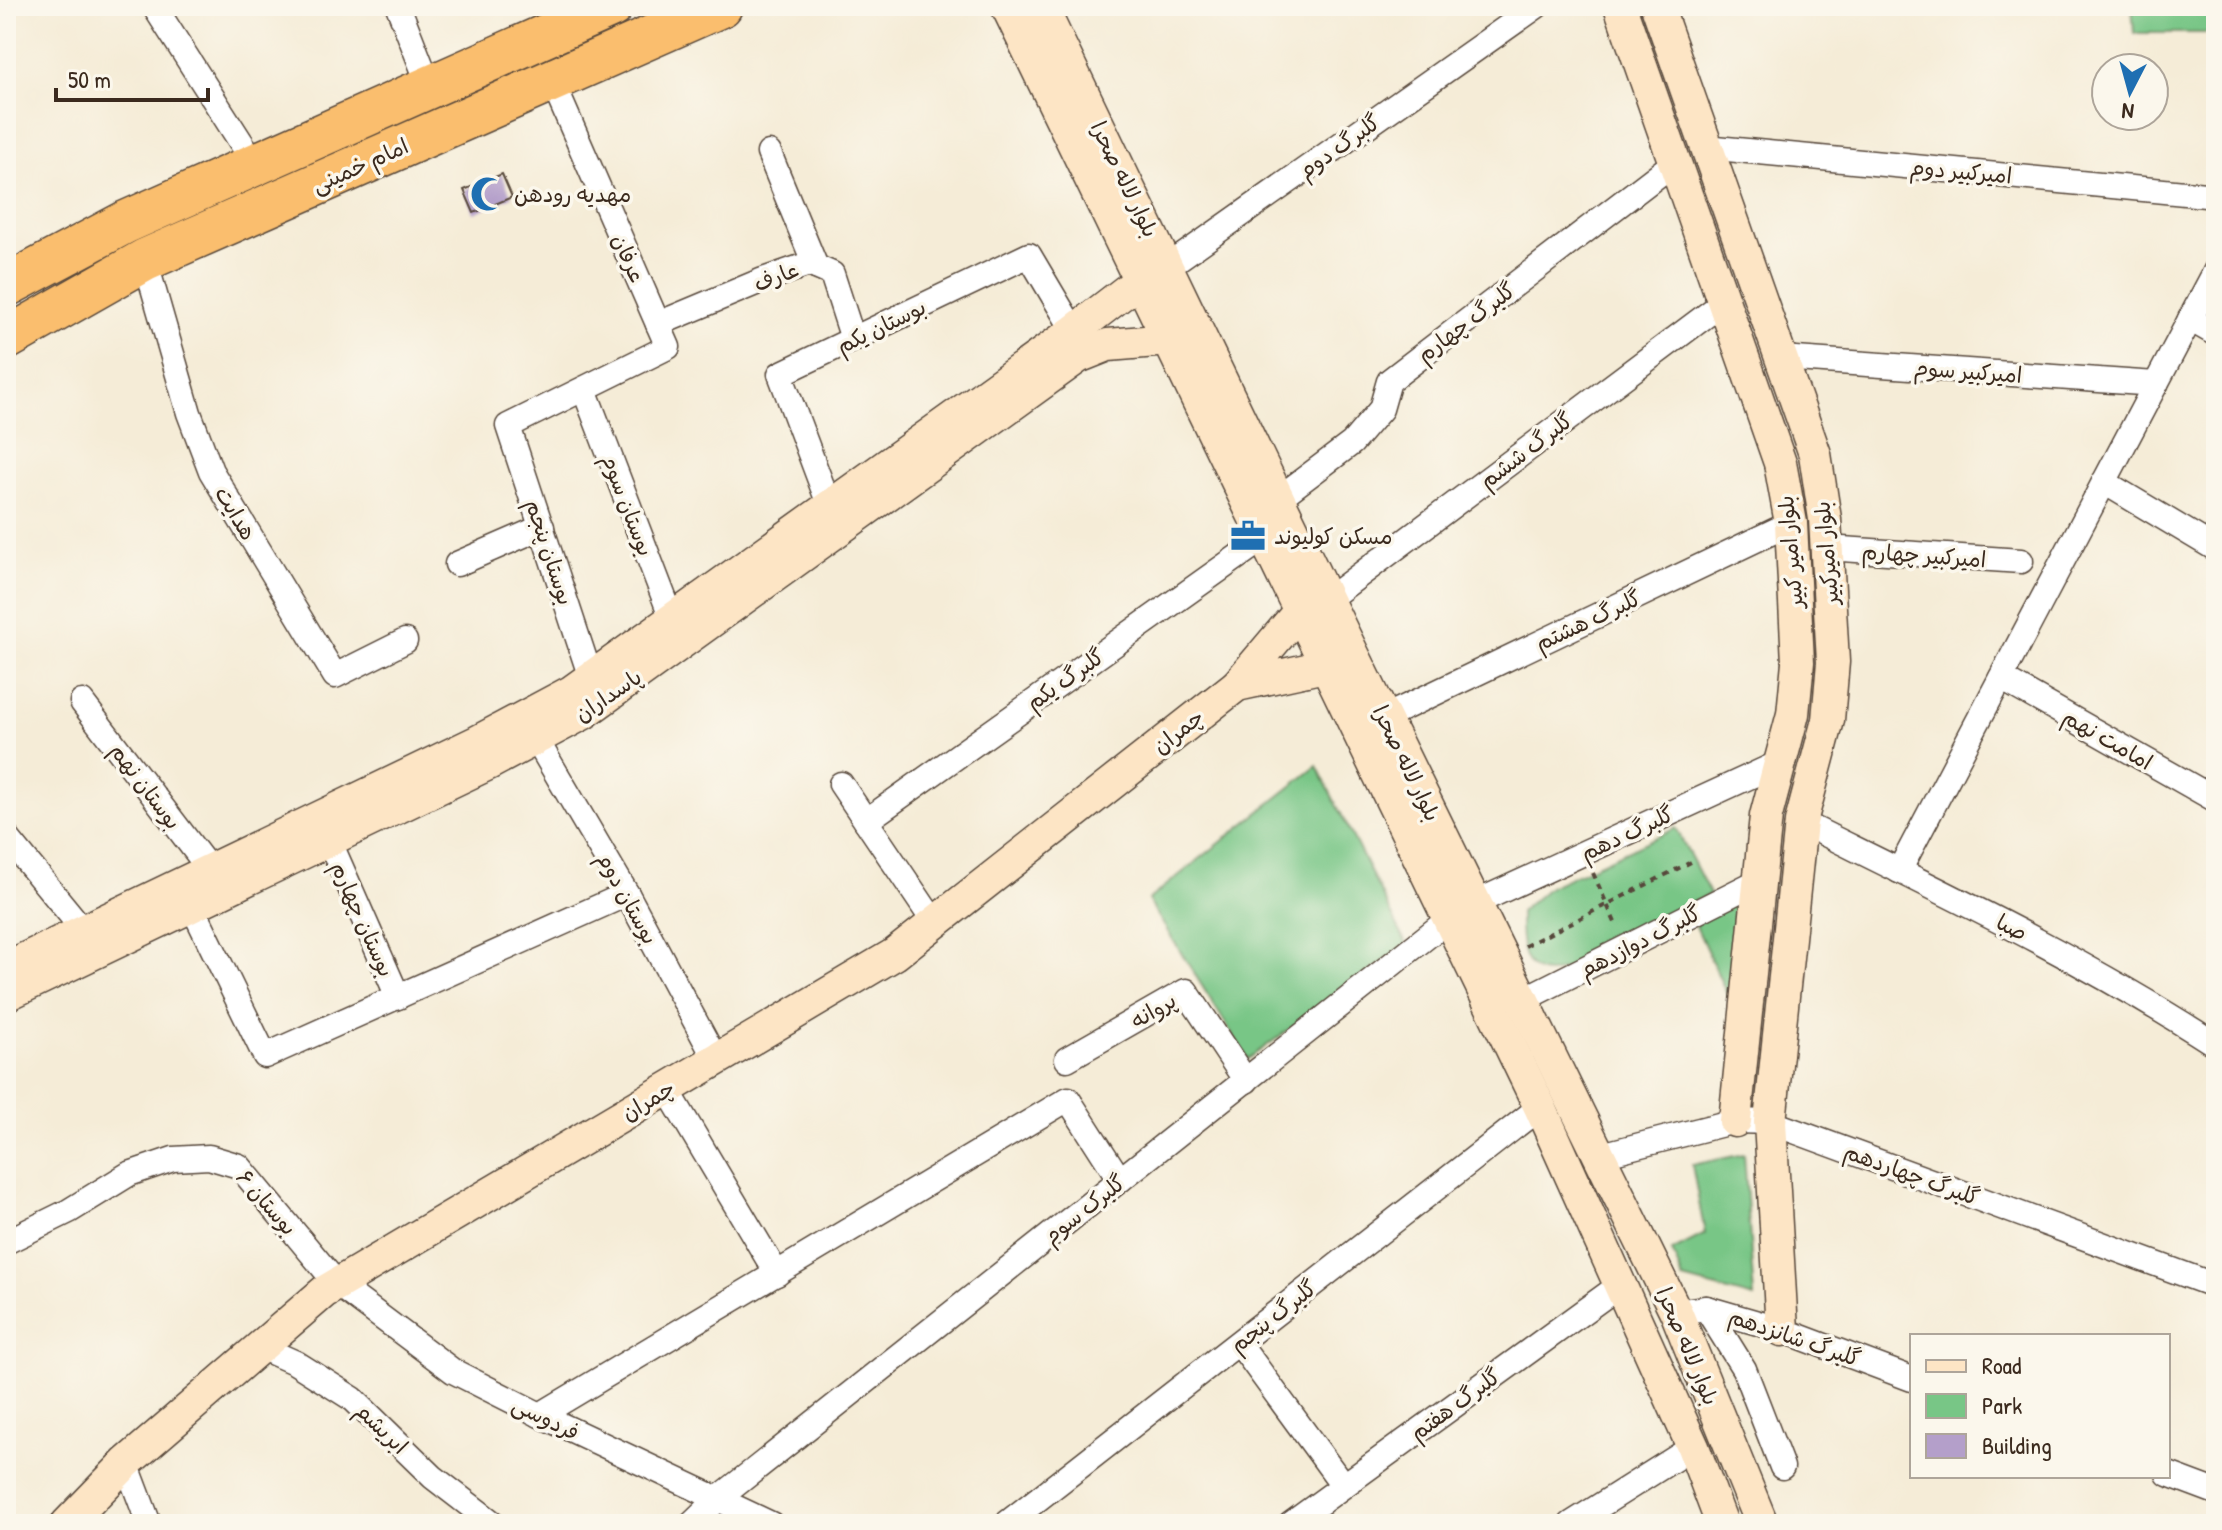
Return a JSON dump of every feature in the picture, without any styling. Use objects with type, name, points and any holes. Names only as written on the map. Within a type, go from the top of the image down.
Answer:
[{"type":"highway","name":"امام خمینی","points":[[6,286],[126,222],[612,6]]},
{"type":"highway","name":"امام خمینی","points":[[6,339],[145,260],[552,81],[659,18],[721,6]]},
{"type":"main road","name":"بلوار لاله صحرا","points":[[1007,6],[1279,498],[1328,599],[1338,659],[1462,911],[1501,957],[1601,1155],[1691,1310],[1762,1524]]},
{"type":"main road","name":"بلوار لاله صحرا","points":[[1041,6],[1153,274],[1169,340],[1298,613],[1385,717],[1540,1107],[1693,1447],[1722,1524]]},
{"type":"main road","name":"بلوار امیر کبیر","points":[[1620,6],[1780,463],[1791,523],[1798,662],[1793,714],[1766,816],[1735,1121]]},
{"type":"main road","name":"بلوار امیرکبیر","points":[[1657,6],[1815,454],[1825,519],[1833,662],[1828,720],[1801,822],[1770,1122],[1782,1330]]},
{"type":"main road","name":"پاسداران","points":[[6,968],[192,906],[536,739],[597,704],[1074,331],[1153,274]]},
{"type":"main road","name":"پاسداران","points":[[6,995],[210,870],[501,730],[571,692],[673,621],[837,517],[1078,357],[1108,345],[1169,340]]},
{"type":"main road","points":[[1780,463],[1815,454]]},
{"type":"main road","name":"چمران","points":[[67,1524],[126,1463],[337,1284],[895,954],[1237,685],[1298,613],[1328,599]]},
{"type":"main road","name":"چمران","points":[[1237,685],[1338,659]]},
{"type":"street","points":[[154,6],[255,164]]},
{"type":"street","points":[[398,6],[429,85]]},
{"type":"street","name":"گلبرگ دوم","points":[[1153,274],[1537,6]]},
{"type":"street","name":"عرفان","points":[[552,81],[668,347],[584,389]]},
{"type":"street","name":"امیرکبیر دوم","points":[[1706,147],[2216,196]]},
{"type":"street","points":[[769,153],[816,267]]},
{"type":"street","name":"گلبرگ چهارم","points":[[1279,498],[1352,443],[1381,409],[1389,381],[1675,162]]},
{"type":"street","name":"بوستان یکم","points":[[837,517],[780,374],[1029,255],[1074,331]]},
{"type":"street","name":"هدایت","points":[[145,260],[189,413],[211,471],[335,676],[405,641]]},
{"type":"street","name":"عارف","points":[[658,324],[809,264],[832,274],[853,339]]},
{"type":"street","points":[[1899,871],[2216,270]]},
{"type":"street","name":"گلبرگ ششم","points":[[1328,599],[1724,302]]},
{"type":"street","points":[[2190,319],[2216,334]]},
{"type":"street","name":"امیرکبیر سوم","points":[[1781,358],[2156,384]]},
{"type":"street","name":"بوستان پنجم","points":[[584,389],[508,426],[591,678]]},
{"type":"street","name":"بوستان سوم","points":[[584,389],[673,621]]},
{"type":"street","points":[[2104,482],[2216,549]]},
{"type":"street","name":"گلبرگ هشتم","points":[[1385,717],[1791,523]]},
{"type":"street","points":[[457,564],[542,527]]},
{"type":"street","name":"گلبرگ یکم","points":[[866,821],[1264,538]]},
{"type":"street","name":"امیرکبیر چهارم","points":[[1827,548],[2021,561]]},
{"type":"street","name":"امامت نهم","points":[[2001,678],[2216,800]]},
{"type":"street","name":"بوستان نهم","points":[[82,702],[210,870]]},
{"type":"street","name":"بوستان دوم","points":[[536,739],[627,894],[716,1060]]},
{"type":"street","name":"گلبرگ دهم","points":[[1462,911],[1779,763]]},
{"type":"street","points":[[841,784],[934,922]]},
{"type":"street","name":"صبا","points":[[1801,822],[2027,934],[2156,1006],[2216,1045]]},
{"type":"street","points":[[6,836],[89,942]]},
{"type":"street","name":"بوستان چهارم","points":[[329,840],[398,997]]},
{"type":"street","name":"گلبرگ دوازدهم","points":[[1522,1000],[1758,881]]},
{"type":"street","points":[[192,906],[265,1056],[627,894]]},
{"type":"street","name":"گلبرک سوم","points":[[692,1524],[719,1498],[1462,911]]},
{"type":"street","name":"پروانه","points":[[1067,1059],[1186,991],[1246,1081]]},
{"type":"street","points":[[667,1089],[777,1274]]},
{"type":"street","points":[[540,1415],[1068,1099],[1120,1180]]},
{"type":"street","name":"گلبرگ پنجم","points":[[1006,1524],[1540,1107]]},
{"type":"street","name":"گلبرگ چهاردهم","points":[[1601,1155],[1735,1121],[1770,1122],[2216,1286]]},
{"type":"street","name":"بوستان ۶","points":[[6,1242],[69,1211],[129,1174],[173,1159],[209,1157],[239,1166],[337,1284]]},
{"type":"street","name":"فردوسی","points":[[337,1284],[453,1371],[771,1524]]},
{"type":"street","name":"گلبرگ هفتم","points":[[1291,1524],[1620,1285]]},
{"type":"street","points":[[1691,1310],[1744,1369],[1782,1467]]},
{"type":"street","name":"گلبرگ شانزدهم","points":[[1691,1310],[1782,1330],[1910,1378]]},
{"type":"street","points":[[1239,1343],[1343,1485]]},
{"type":"street","name":"ابریشم","points":[[260,1347],[296,1363],[353,1399],[433,1477],[494,1524]]},
{"type":"street","points":[[1571,1524],[1693,1447]]},
{"type":"street","points":[[126,1463],[149,1524]]},
{"type":"street","points":[[2170,1475],[2216,1492]]},
{"type":"path","points":[[1584,853],[1626,947]]},
{"type":"path","points":[[1501,957],[1693,861]]},
{"type":"green space","points":[[2132,6],[2216,6],[2216,33],[2134,33]]},
{"type":"green space","points":[[1317,766],[1407,945],[1248,1059],[1148,900]]},
{"type":"green space","points":[[1676,828],[1710,894],[1567,969],[1547,973],[1531,966],[1523,950],[1520,912],[1549,887]]},
{"type":"green space","points":[[1739,900],[1730,1001],[1695,924]]},
{"type":"green space","points":[[1744,1154],[1754,1298],[1683,1279],[1672,1251],[1705,1234],[1692,1165]]},
{"type":"building","name":"مهدیه رودهن","points":[[502,174],[512,197],[474,213],[464,190]]},
{"type":"place","name":"مهدیه رودهن","points":[[488,194]]},
{"type":"place","name":"مسکن کولیوند","points":[[1248,536]]}]
